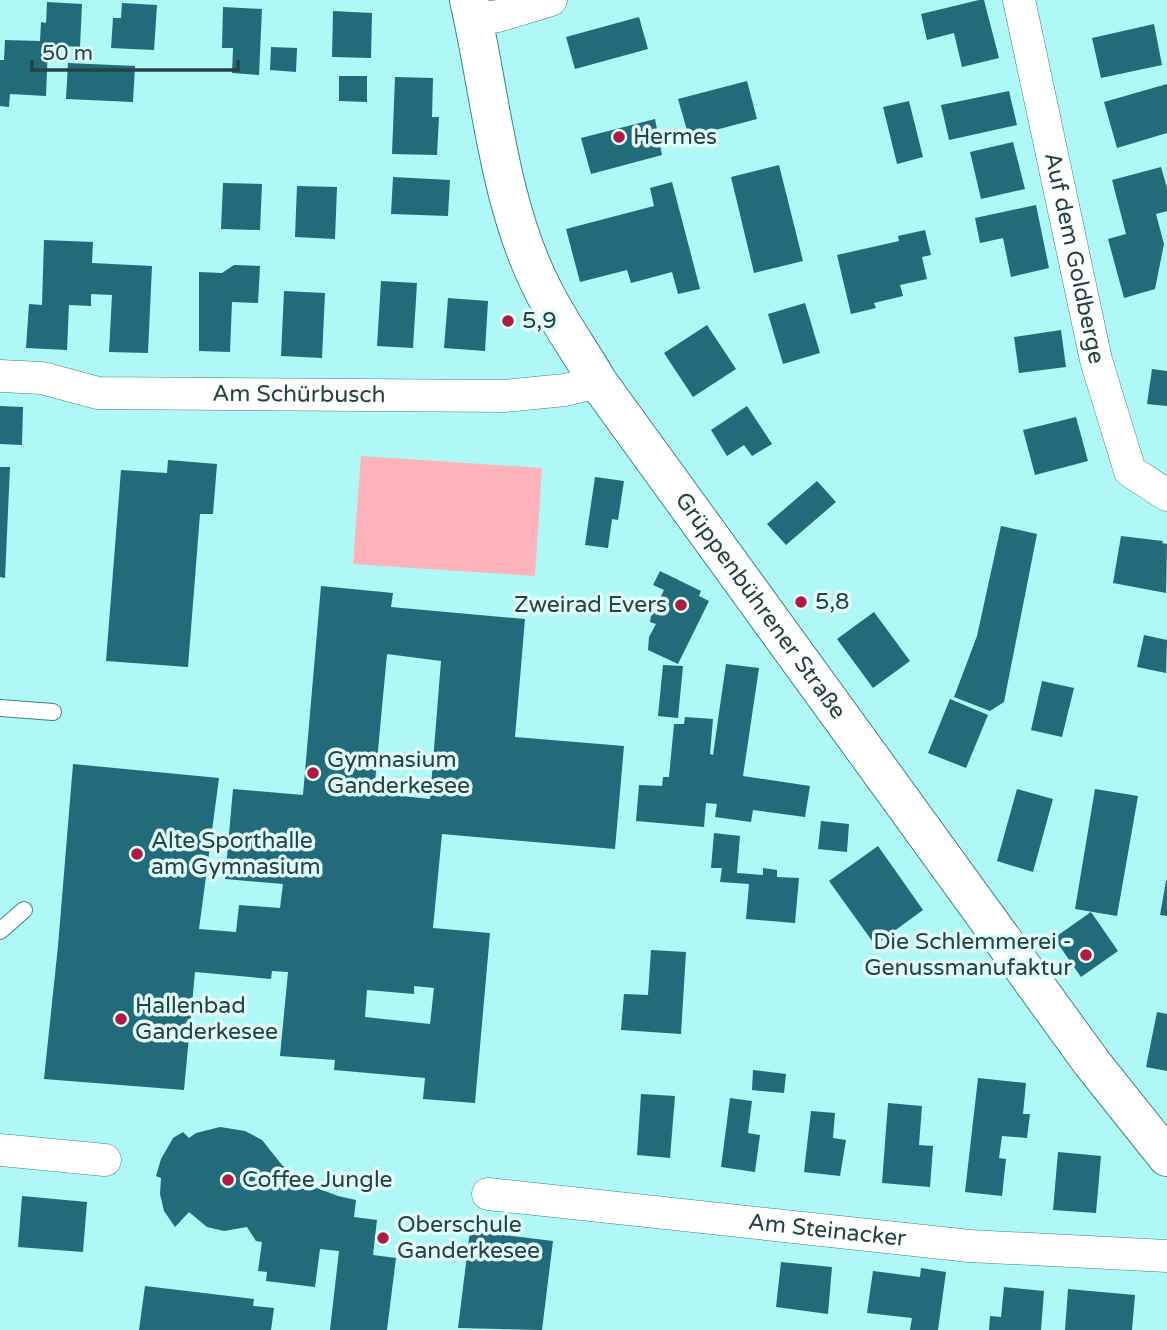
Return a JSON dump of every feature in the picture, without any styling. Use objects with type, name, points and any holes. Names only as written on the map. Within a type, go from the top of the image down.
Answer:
[{"type":"street","points":[[471,10],[498,16],[551,0]]},
{"type":"street","name":"Auf dem Goldberge","points":[[1019,0],[1096,360],[1130,471],[1167,495]]},
{"type":"street","name":"Grüppenbührener Straße","points":[[471,10],[495,135],[515,217],[542,289],[598,382],[1092,1063],[1167,1157]]},
{"type":"street","name":"Am Schürbusch","points":[[0,376],[42,378],[99,393],[505,396],[565,390],[598,382]]},
{"type":"street","points":[[0,1150],[104,1160]]},
{"type":"street","name":"Am Steinacker","points":[[488,1194],[970,1246],[1167,1256]]},
{"type":"lane","points":[[0,708],[53,712]]},
{"type":"lane","points":[[0,931],[24,909]]},
{"type":"shaded area","points":[[361,456],[542,468],[535,576],[353,564]]},
{"type":"building","points":[[984,0],[999,58],[962,67],[954,33],[927,40],[921,14]]},
{"type":"building","points":[[47,2],[82,4],[80,47],[48,45],[46,96],[10,94],[9,107],[0,106],[0,60],[4,60],[5,40],[40,41],[41,22],[46,23]]},
{"type":"building","points":[[122,3],[157,5],[154,50],[111,48],[113,18],[121,18]]},
{"type":"building","points":[[223,7],[262,9],[259,75],[232,73],[233,48],[222,48]]},
{"type":"building","points":[[333,11],[372,13],[371,58],[332,57]]},
{"type":"building","points":[[639,17],[648,49],[575,69],[566,37]]},
{"type":"building","points":[[1154,24],[1162,65],[1101,78],[1092,38]]},
{"type":"building","points":[[271,47],[297,48],[296,72],[270,70]]},
{"type":"building","points":[[68,63],[135,66],[133,102],[66,99]]},
{"type":"building","points":[[339,76],[367,76],[367,102],[339,101]]},
{"type":"building","points":[[395,77],[433,78],[432,117],[439,117],[437,155],[392,154]]},
{"type":"building","points":[[747,81],[757,119],[689,137],[678,99]]},
{"type":"building","points":[[1167,84],[1167,133],[1117,148],[1104,102]]},
{"type":"building","points":[[1009,91],[1017,125],[949,140],[941,105]]},
{"type":"building","points":[[909,101],[923,157],[897,164],[883,107]]},
{"type":"building","points":[[655,119],[662,155],[591,174],[581,138]]},
{"type":"building","points":[[1013,142],[1025,189],[981,199],[970,152]]},
{"type":"building","points":[[779,165],[803,261],[754,273],[731,177]]},
{"type":"building","points":[[1161,167],[1167,188],[1167,211],[1156,214],[1164,244],[1155,289],[1124,298],[1108,239],[1126,234],[1112,180]]},
{"type":"building","points":[[393,177],[450,180],[448,216],[391,214]]},
{"type":"building","points":[[672,182],[700,289],[678,294],[672,272],[631,283],[627,270],[580,282],[566,229],[654,206],[650,188]]},
{"type":"building","points":[[223,183],[262,184],[260,230],[221,229]]},
{"type":"building","points":[[297,186],[337,187],[335,239],[295,237]]},
{"type":"building","points":[[1036,205],[1049,268],[1011,277],[1003,238],[980,243],[975,218]]},
{"type":"building","points":[[925,230],[931,255],[922,257],[927,279],[900,285],[903,296],[874,303],[876,308],[851,314],[837,255],[899,241],[898,236]]},
{"type":"building","points":[[44,240],[93,242],[92,263],[152,266],[148,353],[109,352],[112,295],[91,294],[91,306],[69,305],[67,350],[26,348],[29,304],[42,305]]},
{"type":"building","points":[[234,265],[260,266],[258,303],[232,302],[230,352],[199,351],[199,272],[222,273]]},
{"type":"building","points":[[381,281],[417,283],[413,348],[377,346]]},
{"type":"building","points":[[284,291],[325,293],[322,358],[281,356]]},
{"type":"building","points":[[448,298],[488,301],[485,351],[444,348]]},
{"type":"building","points":[[805,303],[820,353],[783,364],[768,314]]},
{"type":"building","points":[[707,325],[736,369],[693,397],[664,353]]},
{"type":"building","points":[[1061,330],[1066,367],[1019,373],[1014,337]]},
{"type":"building","points":[[1152,369],[1167,371],[1167,406],[1147,404]]},
{"type":"building","points":[[0,406],[23,407],[22,445],[0,444]]},
{"type":"building","points":[[747,406],[772,444],[752,456],[744,445],[727,456],[711,430]]},
{"type":"building","points":[[1076,417],[1088,461],[1035,475],[1023,430]]},
{"type":"building","points":[[168,460],[217,464],[213,514],[200,514],[188,667],[106,661],[121,470],[167,473]]},
{"type":"building","points":[[0,467],[10,467],[5,578],[0,577]]},
{"type":"building","points":[[595,477],[624,481],[618,520],[612,519],[608,548],[585,545]]},
{"type":"building","points":[[817,481],[836,502],[786,545],[767,524]]},
{"type":"building","points":[[1001,526],[1037,534],[1004,702],[990,711],[954,697],[977,636]]},
{"type":"building","points":[[1121,536],[1163,541],[1162,543],[1167,544],[1166,593],[1113,583]]},
{"type":"building","points":[[660,571],[701,591],[699,596],[709,601],[678,664],[648,650],[649,637],[656,624],[650,622],[651,616],[664,590],[653,585]]},
{"type":"building","points":[[321,586],[393,593],[391,607],[525,619],[515,737],[624,746],[615,849],[442,834],[433,928],[490,933],[475,1103],[423,1099],[425,1078],[334,1070],[335,1060],[280,1056],[288,972],[272,971],[271,979],[195,972],[184,1090],[44,1079],[73,764],[219,778],[199,929],[236,932],[239,905],[280,908],[283,884],[225,879],[233,789],[303,795]],"holes":[[[387,654],[441,661],[430,799],[374,793]],[[414,986],[434,988],[430,1024],[365,1017],[367,990],[414,994]]]},
{"type":"building","points":[[874,612],[910,661],[873,688],[837,639]]},
{"type":"building","points":[[1144,635],[1167,640],[1166,673],[1137,667]]},
{"type":"building","points":[[726,664],[759,668],[743,776],[810,786],[805,817],[753,810],[751,822],[715,817],[717,804],[706,803],[704,827],[636,821],[639,785],[662,786],[663,777],[669,777],[674,724],[684,724],[685,717],[713,719],[710,754],[713,755]]},
{"type":"building","points":[[663,665],[683,666],[678,718],[658,716]]},
{"type":"building","points":[[1042,681],[1074,688],[1062,737],[1031,730]]},
{"type":"building","points":[[950,699],[988,715],[966,768],[928,753]]},
{"type":"building","points":[[1017,789],[1053,799],[1033,872],[997,861]]},
{"type":"building","points":[[1095,789],[1138,796],[1117,916],[1075,909]]},
{"type":"building","points":[[821,821],[849,824],[847,852],[818,849]]},
{"type":"building","points":[[714,833],[740,836],[737,873],[763,875],[763,868],[777,870],[777,877],[799,878],[795,923],[746,919],[749,884],[720,882],[722,868],[711,868]]},
{"type":"building","points":[[878,846],[923,910],[875,945],[829,881]]},
{"type":"building","points":[[1167,881],[1167,916],[1160,915]]},
{"type":"building","points":[[1091,912],[1118,951],[1081,977],[1054,938]]},
{"type":"building","points":[[651,950],[686,952],[681,1034],[621,1030],[624,994],[648,995]]},
{"type":"building","points":[[1157,1012],[1167,1014],[1167,1071],[1146,1067]]},
{"type":"building","points":[[753,1070],[786,1074],[784,1093],[752,1090]]},
{"type":"building","points":[[978,1078],[1026,1083],[1023,1114],[1030,1114],[1027,1138],[1002,1136],[999,1158],[1006,1159],[1002,1196],[965,1192]]},
{"type":"building","points":[[641,1094],[675,1096],[670,1158],[637,1155]]},
{"type":"building","points":[[730,1098],[752,1101],[748,1133],[760,1135],[755,1172],[721,1167]]},
{"type":"building","points":[[888,1103],[922,1106],[919,1145],[933,1146],[930,1187],[882,1183]]},
{"type":"building","points":[[811,1111],[835,1113],[833,1138],[846,1140],[840,1176],[804,1172]]},
{"type":"building","points":[[220,1127],[245,1131],[262,1140],[282,1165],[309,1185],[356,1200],[354,1217],[377,1220],[373,1255],[396,1258],[387,1330],[330,1330],[339,1251],[320,1249],[315,1287],[266,1281],[267,1272],[258,1271],[262,1242],[256,1241],[247,1227],[224,1231],[207,1227],[189,1212],[175,1227],[164,1211],[160,1194],[161,1178],[156,1176],[161,1159],[173,1138],[183,1132],[189,1138],[196,1133]]},
{"type":"building","points":[[1058,1152],[1101,1156],[1096,1213],[1053,1210]]},
{"type":"building","points":[[22,1196],[87,1202],[83,1252],[18,1247]]},
{"type":"building","points":[[470,1231],[553,1241],[542,1330],[458,1328]]},
{"type":"building","points":[[781,1262],[832,1267],[828,1314],[776,1307]]},
{"type":"building","points":[[921,1268],[946,1272],[938,1330],[910,1330],[912,1318],[867,1313],[873,1271],[920,1277]]},
{"type":"building","points":[[145,1286],[254,1299],[253,1306],[274,1308],[271,1330],[139,1330]]},
{"type":"building","points":[[1004,1287],[1044,1291],[1041,1330],[989,1330],[990,1316],[1001,1317]]},
{"type":"building","points":[[1068,1289],[1135,1295],[1132,1330],[1065,1330]]},
{"type":"place","name":"Hermes","points":[[619,137]]},
{"type":"place","name":"5,9","points":[[508,321]]},
{"type":"place","name":"5,8","points":[[801,602]]},
{"type":"place","name":"Zweirad Evers","points":[[681,605]]},
{"type":"place","name":"Gymnasium Ganderkesee","points":[[313,773]]},
{"type":"place","name":"Alte Sporthalle am Gymnasium","points":[[137,854]]},
{"type":"place","name":"Die Schlemmerei - Genussmanufaktur","points":[[1086,955]]},
{"type":"place","name":"Hallenbad Ganderkesee","points":[[121,1019]]},
{"type":"place","name":"Coffee Jungle","points":[[228,1180]]},
{"type":"place","name":"Oberschule Ganderkesee","points":[[383,1238]]}]
